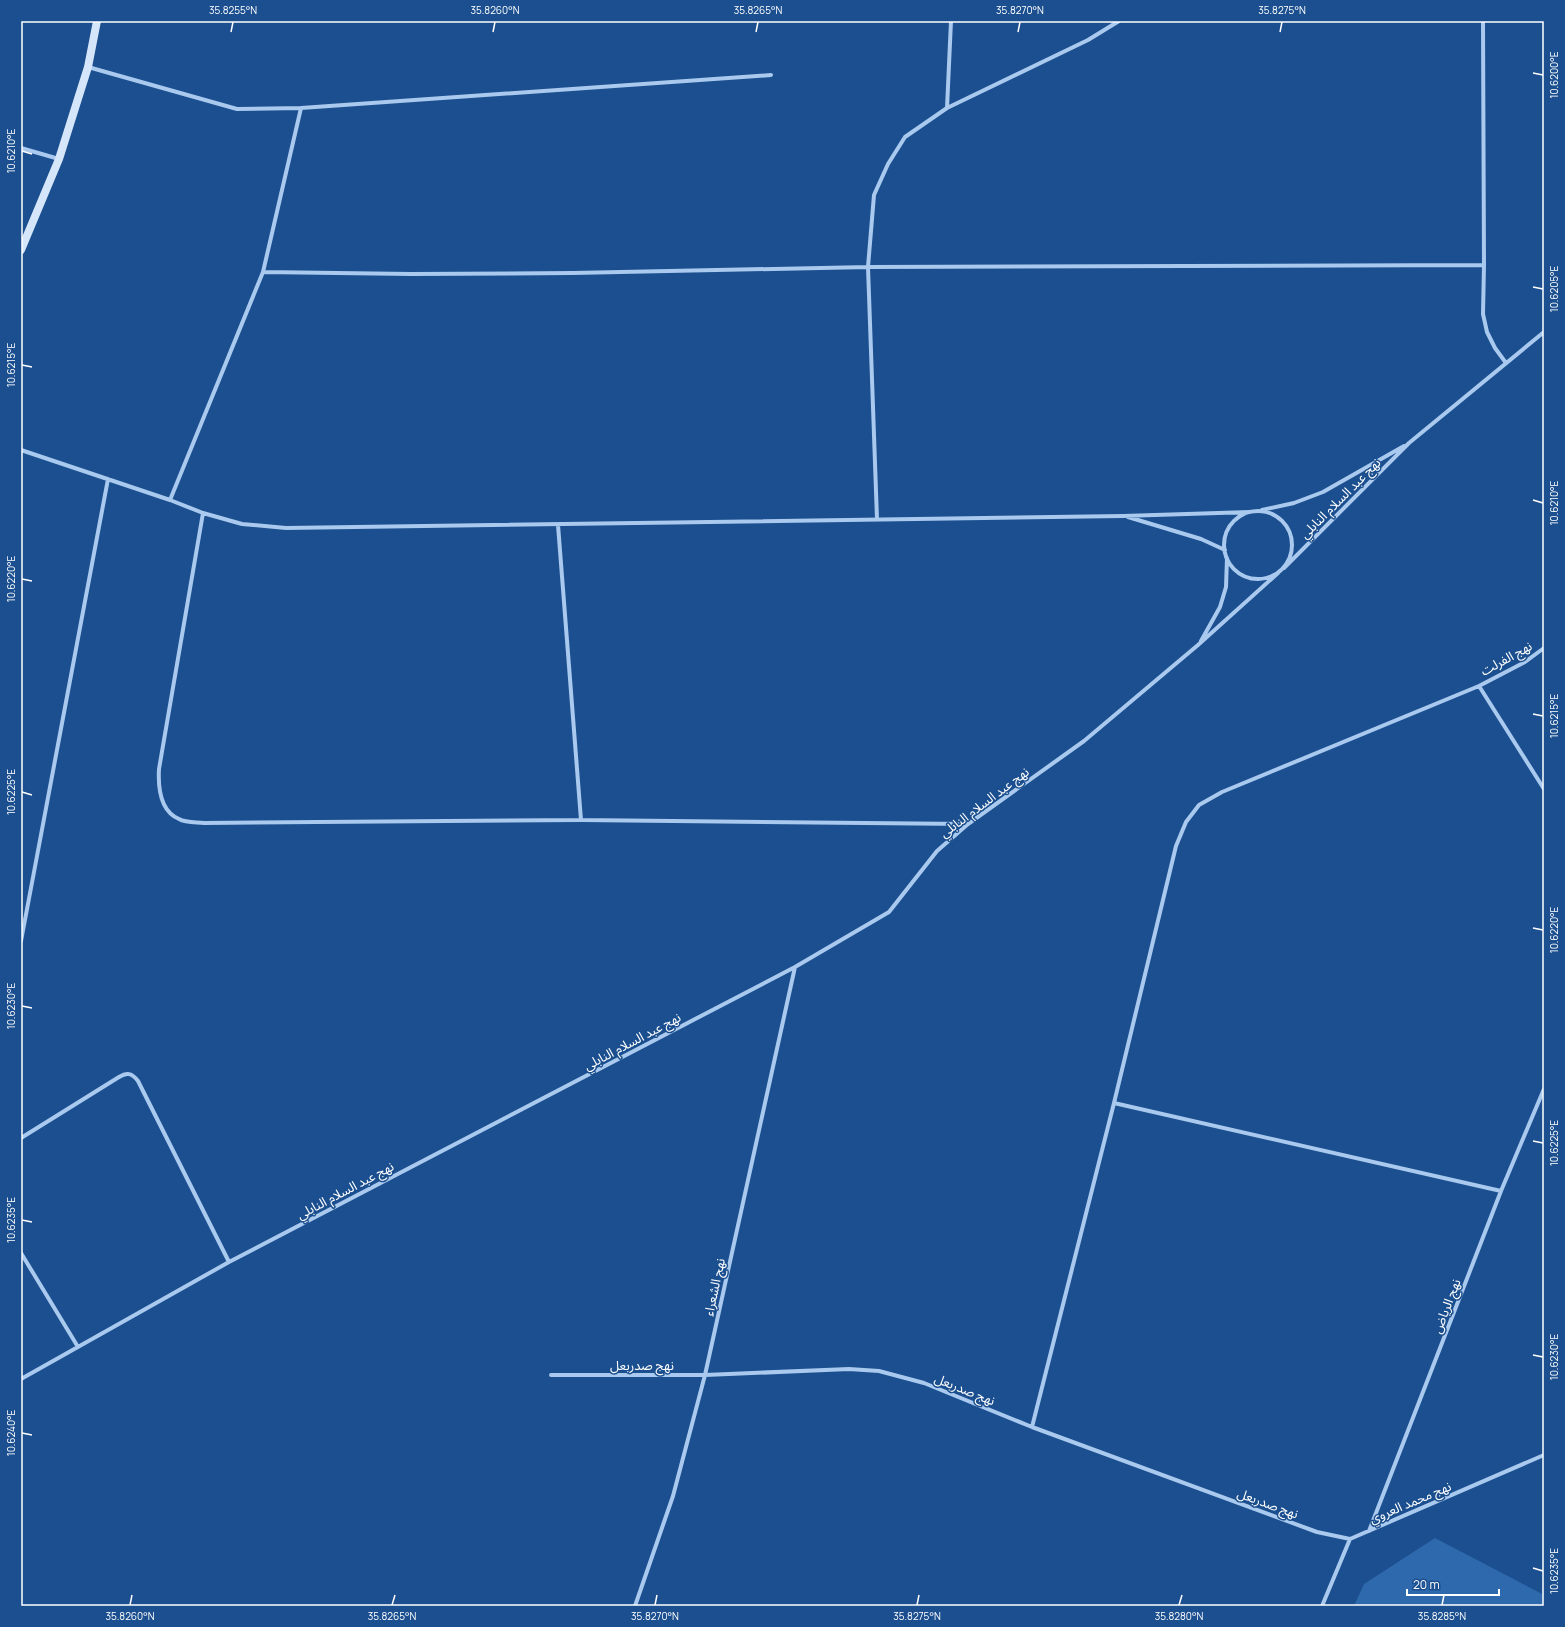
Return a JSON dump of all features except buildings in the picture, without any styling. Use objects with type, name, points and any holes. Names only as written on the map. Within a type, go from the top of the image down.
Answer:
[{"type":"main road","points":[[21,250],[59,159],[88,67],[97,21]]},
{"type":"street","points":[[947,108],[951,21]]},
{"type":"street","points":[[877,519],[868,267],[874,195],[888,164],[905,137],[947,108],[1088,40],[1119,21]]},
{"type":"street","points":[[1483,21],[1483,314],[1487,332],[1495,348],[1506,363]]},
{"type":"street","points":[[88,67],[237,109],[302,108],[771,75]]},
{"type":"street","points":[[170,500],[262,272],[302,108]]},
{"type":"street","points":[[21,148],[59,159]]},
{"type":"street","points":[[262,272],[565,273],[868,267],[1484,265]]},
{"type":"street","name":"نهج عبد السلام النابلي","points":[[1284,568],[1409,443],[1544,332]]},
{"type":"street","name":"نهج عبد السلام النابلي","points":[[1258,511],[1294,503],[1323,492],[1409,443]]},
{"type":"street","points":[[21,450],[170,500],[203,513],[242,524],[286,528],[1123,516],[1258,511],[1269,513],[1279,518],[1287,526],[1291,536],[1292,547],[1290,558],[1284,568],[1270,577],[1261,579],[1244,576],[1230,565],[1226,557],[1225,540],[1227,531],[1233,522],[1240,516],[1250,512]]},
{"type":"street","points":[[21,941],[108,479]]},
{"type":"street","points":[[203,513],[159,769],[158,784],[162,799],[170,814],[180,820],[204,823],[581,820],[968,824]]},
{"type":"street","points":[[1123,516],[1201,539],[1225,550]]},
{"type":"street","points":[[558,525],[581,820]]},
{"type":"street","name":"نهج عبد السلام النابلي","points":[[1198,645],[1220,607],[1226,587],[1226,557]]},
{"type":"street","name":"نهج عبد السلام النابلي","points":[[21,1379],[229,1262],[794,967],[889,912],[937,851],[968,824],[1084,741],[1198,645],[1278,573]]},
{"type":"street","name":"نهج الفرلت","points":[[1032,1427],[1114,1103],[1176,846],[1186,822],[1199,805],[1222,792],[1479,686],[1525,662],[1544,648]]},
{"type":"street","points":[[1479,686],[1544,789]]},
{"type":"street","name":"نهج الشعراء","points":[[635,1606],[673,1496],[705,1375],[794,967]]},
{"type":"street","points":[[21,1138],[125,1074],[132,1075],[138,1081],[229,1262]]},
{"type":"street","name":"نهج الرياض","points":[[1369,1531],[1501,1191],[1544,1089]]},
{"type":"street","points":[[1114,1103],[1501,1191]]},
{"type":"street","points":[[21,1252],[78,1346]]},
{"type":"street","name":"نهج صدربعل","points":[[552,1375],[705,1375],[849,1369],[879,1371],[924,1383],[1032,1427],[1317,1532],[1350,1539]]},
{"type":"street","name":"نهج محمد العروي","points":[[1350,1539],[1544,1455]]},
{"type":"street","points":[[1322,1606],[1350,1539]]},
{"type":"shaded area","points":[[1435,1538],[1544,1595],[1544,1606],[1354,1606],[1364,1584]]}]
